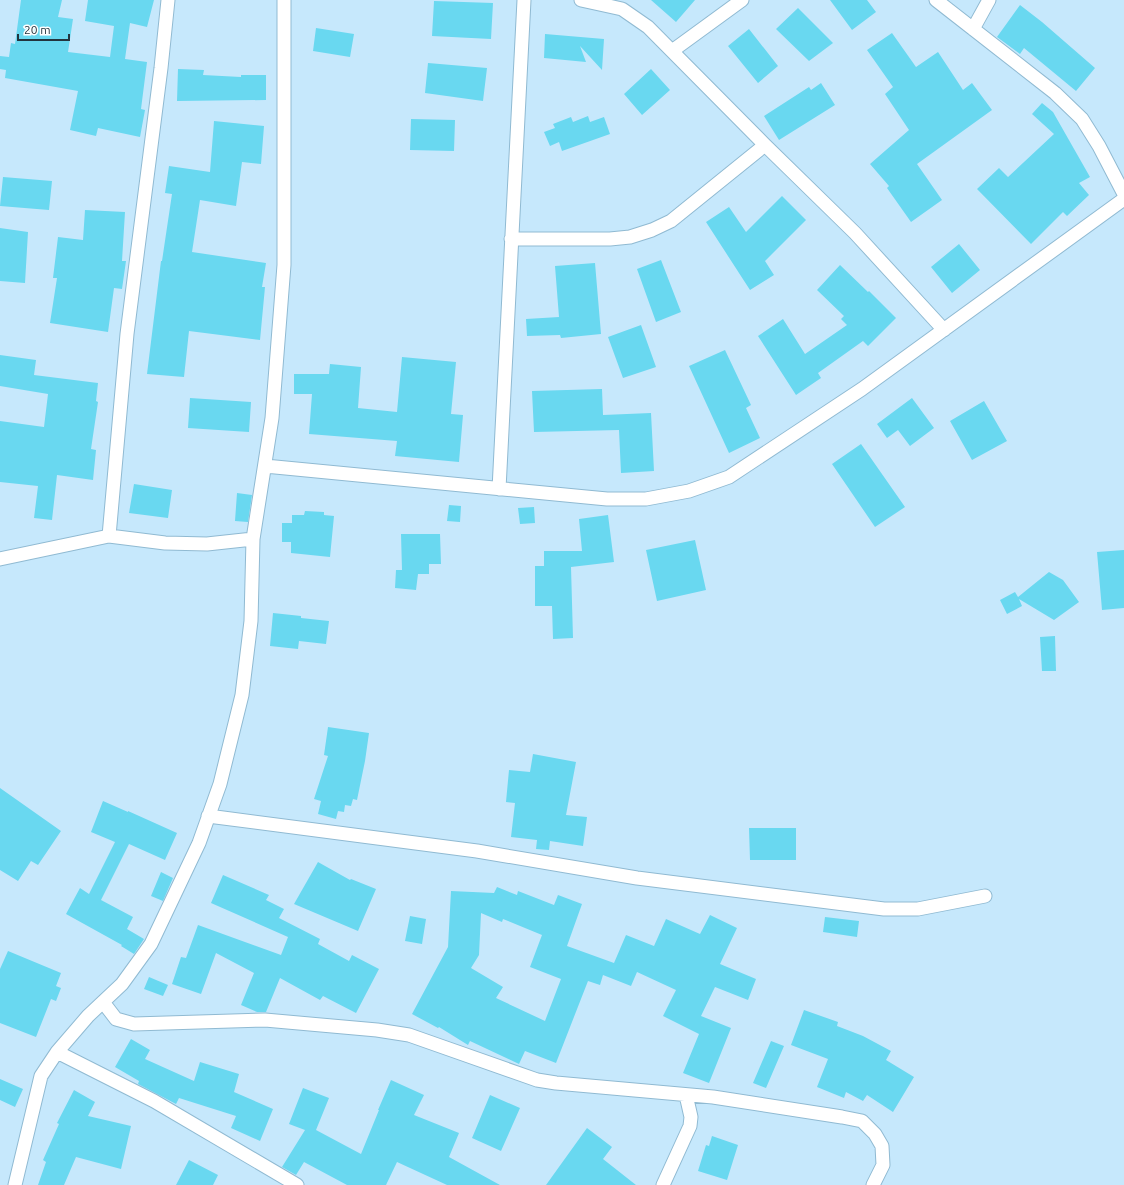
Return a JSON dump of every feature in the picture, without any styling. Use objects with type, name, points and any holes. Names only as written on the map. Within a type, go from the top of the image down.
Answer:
[{"type":"street","points":[[109,536],[127,334],[168,0]]},
{"type":"street","points":[[15,1185],[41,1076],[57,1052],[88,1016],[122,984],[151,944],[199,843],[220,784],[242,695],[251,621],[254,539],[272,418],[284,265],[284,0]]},
{"type":"street","points":[[499,489],[524,0]]},
{"type":"street","points":[[581,0],[622,9],[648,27],[855,233],[944,330]]},
{"type":"street","points":[[672,51],[742,0]]},
{"type":"street","points":[[936,0],[1055,93],[1082,119],[1099,146],[1124,194]]},
{"type":"street","points":[[973,29],[989,0]]},
{"type":"street","points":[[511,239],[610,239],[630,237],[652,230],[671,222],[765,145]]},
{"type":"street","points":[[265,466],[607,499],[646,499],[689,491],[729,477],[862,389],[1124,199]]},
{"type":"street","points":[[0,559],[109,536],[172,544],[207,544],[254,539]]},
{"type":"street","points":[[208,816],[477,852],[637,878],[884,909],[918,909],[985,896]]},
{"type":"street","points":[[103,1002],[116,1019],[134,1024],[265,1020],[377,1030],[409,1035],[537,1080],[713,1097],[862,1121],[876,1134],[882,1146],[883,1165],[873,1185]]},
{"type":"street","points":[[57,1052],[154,1101],[297,1185]]},
{"type":"street","points":[[663,1185],[690,1126],[691,1117],[686,1095]]},
{"type":"building","points":[[21,0],[62,0],[58,17],[73,19],[68,52],[110,57],[114,26],[85,21],[88,0],[154,0],[147,27],[130,23],[125,59],[147,62],[141,109],[145,110],[140,137],[98,128],[96,136],[70,130],[78,91],[5,78],[6,70],[0,69],[0,56],[9,57],[11,43],[15,44]]},
{"type":"building","points":[[651,0],[695,0],[676,22]]},
{"type":"building","points":[[830,0],[867,0],[876,12],[852,30]]},
{"type":"building","points":[[434,1],[493,3],[491,39],[432,36]]},
{"type":"building","points":[[1020,5],[1095,68],[1076,91],[1024,48],[1020,54],[997,37]]},
{"type":"building","points":[[798,8],[833,43],[809,61],[776,29]]},
{"type":"building","points":[[316,28],[354,34],[350,57],[313,51]]},
{"type":"building","points":[[749,29],[778,66],[758,83],[728,46]]},
{"type":"building","points":[[892,33],[916,67],[938,52],[963,90],[972,83],[992,110],[917,164],[942,200],[911,222],[887,188],[889,186],[870,164],[909,130],[885,94],[893,87],[867,50]]},
{"type":"building","points":[[545,34],[604,39],[602,70],[580,46],[586,62],[544,58]]},
{"type":"building","points":[[428,63],[487,68],[483,101],[425,93]]},
{"type":"building","points":[[178,69],[204,70],[203,75],[241,77],[241,75],[266,75],[266,100],[177,101]]},
{"type":"building","points":[[651,69],[670,90],[642,115],[624,94]]},
{"type":"building","points":[[821,83],[835,105],[779,140],[764,116],[809,87],[811,90]]},
{"type":"building","points":[[1042,103],[1053,112],[1090,177],[1079,183],[1089,195],[1067,216],[1063,212],[1031,244],[977,189],[999,168],[1008,177],[1054,134],[1032,114]]},
{"type":"building","points":[[588,116],[590,122],[604,117],[610,134],[562,151],[559,142],[550,146],[544,132],[555,128],[553,124],[571,117],[573,122]]},
{"type":"building","points":[[411,119],[455,120],[454,151],[410,150]]},
{"type":"building","points":[[214,121],[264,126],[261,164],[242,162],[236,206],[200,200],[192,252],[266,263],[262,287],[265,287],[260,340],[189,331],[184,377],[147,374],[161,261],[172,194],[165,193],[169,166],[210,172]]},
{"type":"building","points":[[3,177],[52,181],[49,210],[0,206]]},
{"type":"building","points":[[782,196],[806,220],[765,261],[774,275],[750,290],[706,222],[729,207],[746,232]]},
{"type":"building","points":[[85,210],[125,212],[122,261],[126,261],[122,289],[114,288],[108,332],[50,323],[57,278],[53,278],[58,237],[83,240]]},
{"type":"building","points":[[0,228],[28,232],[25,283],[0,281]]},
{"type":"building","points":[[959,244],[980,270],[952,293],[931,267]]},
{"type":"building","points":[[661,260],[681,312],[656,322],[637,269]]},
{"type":"building","points":[[595,263],[601,334],[561,338],[560,335],[527,336],[526,319],[559,317],[555,266]]},
{"type":"building","points":[[840,265],[896,318],[868,346],[863,341],[818,373],[821,378],[796,395],[758,336],[783,319],[805,354],[847,325],[841,319],[844,316],[817,290]]},
{"type":"building","points":[[641,325],[656,367],[623,378],[608,337]]},
{"type":"building","points":[[725,350],[751,405],[746,408],[760,438],[729,453],[689,366]]},
{"type":"building","points":[[0,355],[36,360],[34,375],[98,383],[96,401],[98,402],[91,449],[96,450],[93,480],[57,475],[52,520],[34,518],[38,486],[0,482],[0,421],[44,427],[48,394],[0,386]]},
{"type":"building","points":[[402,357],[456,362],[451,414],[463,415],[459,462],[395,456],[397,441],[309,434],[312,394],[294,394],[294,374],[329,374],[330,364],[361,367],[358,408],[397,412]]},
{"type":"building","points":[[602,389],[603,415],[651,413],[654,471],[621,473],[619,430],[534,432],[532,391]]},
{"type":"building","points":[[190,398],[251,402],[249,432],[188,428]]},
{"type":"building","points":[[912,398],[934,428],[910,446],[898,430],[887,438],[877,424]]},
{"type":"building","points":[[984,401],[1007,441],[972,460],[950,421]]},
{"type":"building","points":[[861,444],[905,507],[875,527],[832,464]]},
{"type":"building","points":[[134,484],[172,490],[168,518],[129,513]]},
{"type":"building","points":[[237,493],[252,495],[248,522],[235,521]]},
{"type":"building","points":[[449,505],[461,506],[460,522],[447,521]]},
{"type":"building","points":[[534,507],[535,523],[520,524],[518,508]]},
{"type":"building","points":[[305,511],[324,512],[324,515],[334,516],[330,557],[291,553],[291,542],[282,542],[282,523],[292,523],[292,515],[304,515]]},
{"type":"building","points":[[608,515],[614,562],[571,567],[573,638],[553,639],[552,606],[535,606],[535,566],[544,566],[544,551],[582,551],[579,519]]},
{"type":"building","points":[[401,534],[440,534],[441,564],[429,564],[429,574],[418,574],[416,590],[395,588],[396,570],[402,570]]},
{"type":"building","points":[[695,540],[706,590],[657,601],[646,550]]},
{"type":"building","points":[[1124,550],[1124,608],[1102,610],[1097,552]]},
{"type":"building","points":[[1049,572],[1063,580],[1079,602],[1054,620],[1019,599],[1022,606],[1007,614],[1000,600],[1015,592],[1018,597]]},
{"type":"building","points":[[273,613],[329,621],[326,644],[299,641],[298,649],[270,646]]},
{"type":"building","points":[[1055,636],[1056,671],[1042,671],[1040,637]]},
{"type":"building","points":[[328,727],[369,733],[357,800],[353,799],[351,806],[345,805],[344,812],[338,811],[336,819],[318,814],[321,801],[314,799],[328,756],[324,755]]},
{"type":"building","points":[[533,754],[576,762],[566,815],[587,817],[583,846],[550,841],[549,850],[536,849],[537,840],[511,837],[515,803],[506,802],[509,770],[530,772]]},
{"type":"building","points":[[0,788],[61,831],[38,865],[31,861],[18,881],[0,870]]},
{"type":"building","points":[[103,801],[177,833],[165,860],[129,844],[101,900],[133,917],[127,929],[144,939],[134,954],[121,946],[122,945],[66,914],[80,888],[89,894],[115,842],[91,832]]},
{"type":"building","points":[[749,828],[796,828],[796,860],[750,860]]},
{"type":"building","points":[[318,862],[350,880],[351,879],[376,889],[358,931],[294,904]]},
{"type":"building","points":[[161,872],[173,878],[163,901],[151,896]]},
{"type":"building","points":[[223,875],[269,895],[266,900],[284,909],[279,918],[320,939],[318,944],[349,961],[352,955],[379,969],[356,1013],[323,996],[320,1000],[280,978],[266,1012],[257,1012],[241,1005],[254,973],[216,953],[201,994],[172,984],[181,957],[186,958],[198,925],[281,955],[288,937],[211,903]]},
{"type":"building","points":[[497,887],[517,895],[518,891],[554,905],[558,895],[582,904],[567,946],[614,963],[626,935],[654,946],[666,919],[700,934],[710,915],[737,928],[720,964],[756,979],[748,1000],[715,987],[701,1016],[731,1028],[709,1083],[683,1073],[699,1034],[663,1016],[676,990],[637,972],[631,986],[603,975],[600,985],[588,981],[556,1063],[525,1051],[519,1064],[470,1041],[468,1045],[439,1027],[438,1028],[412,1014],[448,947],[451,891],[494,893]],"holes":[[[481,913],[502,922],[503,919],[542,935],[530,967],[561,979],[545,1021],[496,998],[503,987],[471,968],[479,955]]]},
{"type":"building","points":[[410,916],[426,919],[422,944],[405,941]]},
{"type":"building","points":[[825,917],[859,921],[857,937],[823,932]]},
{"type":"building","points":[[8,951],[61,973],[56,986],[61,988],[56,1001],[51,999],[36,1037],[0,1023],[0,969]]},
{"type":"building","points":[[149,977],[168,985],[163,996],[144,989]]},
{"type":"building","points":[[804,1010],[838,1022],[837,1026],[863,1036],[891,1051],[886,1060],[914,1077],[893,1112],[867,1095],[863,1101],[846,1092],[844,1098],[817,1087],[828,1059],[791,1045]]},
{"type":"building","points":[[131,1039],[150,1050],[145,1059],[194,1081],[200,1062],[239,1074],[234,1092],[273,1109],[260,1141],[231,1128],[236,1116],[179,1098],[176,1104],[138,1084],[139,1081],[115,1067]]},
{"type":"building","points":[[771,1041],[784,1046],[766,1088],[753,1083]]},
{"type":"building","points":[[0,1079],[23,1089],[15,1107],[0,1100]]},
{"type":"building","points":[[391,1080],[424,1095],[414,1115],[459,1133],[449,1157],[500,1185],[447,1185],[397,1162],[386,1185],[347,1185],[304,1162],[296,1175],[282,1167],[305,1130],[289,1124],[303,1088],[329,1098],[316,1130],[361,1154]]},
{"type":"building","points":[[74,1090],[95,1102],[88,1116],[131,1126],[121,1169],[76,1157],[64,1185],[38,1185],[46,1162],[43,1160],[59,1124],[57,1123]]},
{"type":"building","points":[[490,1095],[520,1108],[501,1151],[472,1138]]},
{"type":"building","points":[[587,1128],[612,1147],[603,1159],[636,1185],[546,1185]]},
{"type":"building","points":[[712,1136],[738,1145],[727,1180],[698,1171],[706,1145],[709,1146]]},
{"type":"building","points":[[189,1160],[218,1175],[213,1185],[176,1185]]}]
